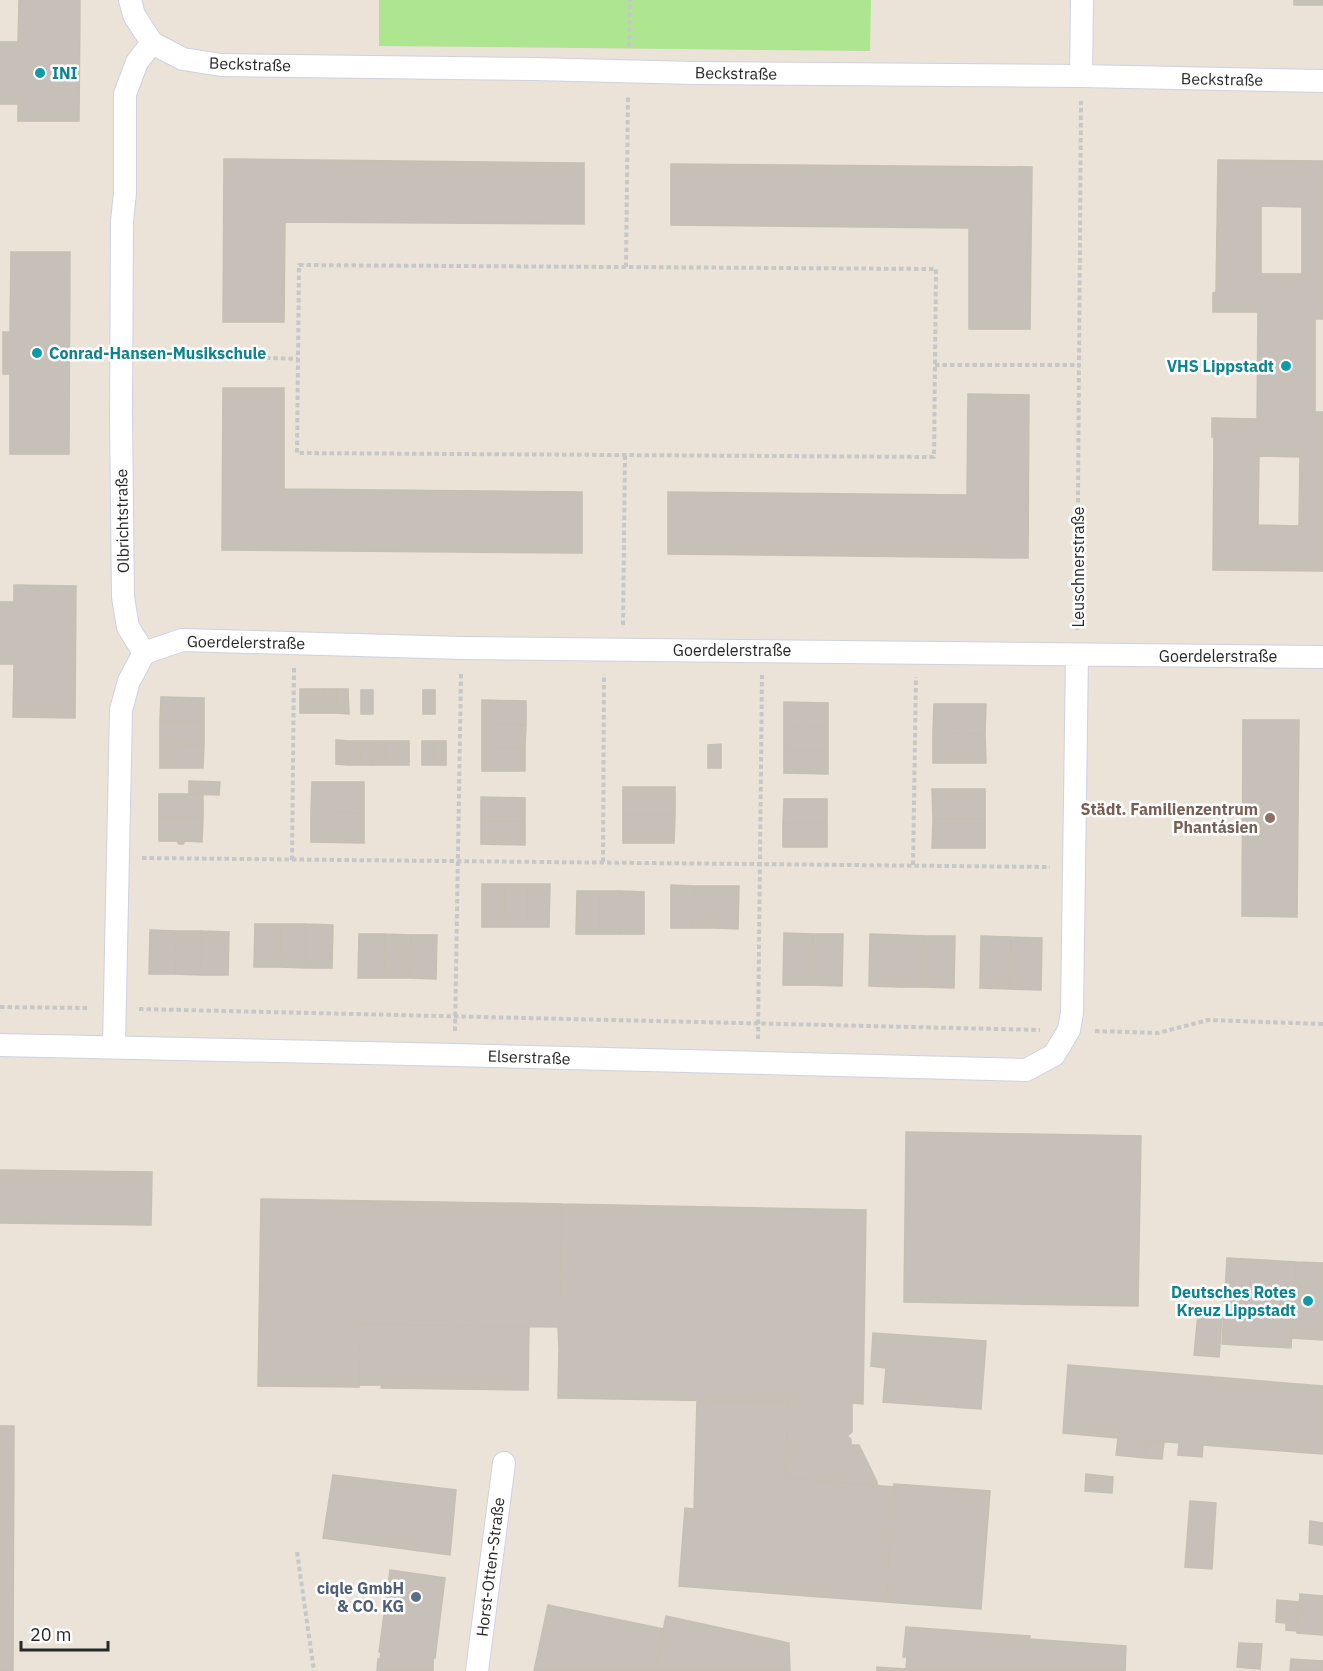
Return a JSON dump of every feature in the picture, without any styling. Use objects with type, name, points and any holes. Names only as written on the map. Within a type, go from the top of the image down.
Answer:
[{"type":"street","points":[[130,0],[134,15],[152,44]]},
{"type":"street","points":[[1081,76],[1082,0]]},
{"type":"street","name":"Beckstraße","points":[[152,44],[183,59],[221,65],[1323,81]]},
{"type":"street","name":"Olbrichtstraße","points":[[144,653],[128,627],[123,597],[122,221],[125,193],[125,94],[137,62],[152,44]]},
{"type":"street","name":"Goerdelerstraße","points":[[144,653],[182,640],[461,648],[1323,657]]},
{"type":"street","points":[[114,1046],[121,710],[129,681],[144,653]]},
{"type":"street","points":[[1069,1030],[1072,1013],[1077,655]]},
{"type":"street","name":"Elserstraße","points":[[0,1045],[1026,1070],[1054,1055],[1069,1030]]},
{"type":"street","name":"Horst-Otten-Straße","points":[[477,1671],[504,1463]]},
{"type":"path","points":[[626,267],[630,0]]},
{"type":"path","name":"Leuschnerstraße","points":[[1077,655],[1081,76]]},
{"type":"path","points":[[299,265],[936,269],[934,457],[297,453],[298,359],[299,265]]},
{"type":"path","points":[[121,352],[298,359]]},
{"type":"path","points":[[935,365],[1079,365]]},
{"type":"path","points":[[603,862],[625,455]]},
{"type":"path","points":[[292,860],[294,643]]},
{"type":"path","points":[[455,1055],[461,648]]},
{"type":"path","points":[[758,1063],[762,650]]},
{"type":"path","points":[[914,865],[916,653]]},
{"type":"path","points":[[117,858],[1074,867]]},
{"type":"path","points":[[0,1007],[1158,1033],[1208,1020],[1323,1024]]},
{"type":"path","points":[[297,1552],[314,1671]]},
{"type":"green space","points":[[379,0],[871,0],[870,51],[379,46]]},
{"type":"building","name":"INI","points":[[19,0],[80,0],[79,121],[18,121],[18,104],[0,104],[0,42],[18,42]]},
{"type":"building","points":[[1294,0],[1323,0],[1323,5],[1294,5]]},
{"type":"building","points":[[224,159],[584,163],[584,224],[285,222],[284,322],[223,322]]},
{"type":"building","name":"VHS Lippstadt","points":[[1218,160],[1323,161],[1323,319],[1315,319],[1315,412],[1323,412],[1323,571],[1213,570],[1214,437],[1212,437],[1212,418],[1257,419],[1258,312],[1213,312],[1213,293],[1216,292]],"holes":[[[1261,206],[1302,207],[1302,274],[1261,274]],[[1259,456],[1300,457],[1299,526],[1258,525]]]},
{"type":"building","points":[[671,164],[1032,167],[1030,329],[969,329],[969,228],[671,225]]},
{"type":"building","name":"Conrad-Hansen-Musikschule","points":[[11,252],[70,252],[69,454],[10,454],[10,374],[3,374],[3,332],[10,332]]},
{"type":"building","points":[[223,388],[284,388],[284,489],[582,492],[582,553],[222,550]]},
{"type":"building","points":[[968,394],[1029,395],[1028,558],[668,554],[668,492],[967,495]]},
{"type":"building","points":[[14,585],[76,586],[75,718],[13,717],[14,664],[0,664],[0,602],[14,602]]},
{"type":"building","points":[[300,689],[312,689],[312,713],[300,713]]},
{"type":"building","points":[[312,689],[324,689],[324,713],[312,713]]},
{"type":"building","points":[[324,689],[337,689],[336,713],[324,713]]},
{"type":"building","points":[[337,689],[348,689],[349,714],[336,713]]},
{"type":"building","points":[[361,690],[373,690],[373,714],[361,714]]},
{"type":"building","points":[[423,690],[435,690],[435,714],[423,714]]},
{"type":"building","points":[[161,697],[204,698],[204,721],[160,721]]},
{"type":"building","points":[[482,700],[526,701],[526,725],[482,724]]},
{"type":"building","points":[[784,702],[828,703],[828,727],[784,726]]},
{"type":"building","points":[[934,704],[986,704],[985,734],[933,733]]},
{"type":"building","name":"Städt. Familienzentrum Phantásien","points":[[1243,720],[1299,720],[1297,917],[1242,916]]},
{"type":"building","points":[[160,721],[204,721],[204,745],[160,744]]},
{"type":"building","points":[[482,724],[526,725],[525,748],[482,747]]},
{"type":"building","points":[[784,726],[828,727],[828,750],[784,750]]},
{"type":"building","points":[[933,733],[985,734],[986,763],[933,763]]},
{"type":"building","points":[[336,740],[348,741],[347,765],[336,764]]},
{"type":"building","points":[[348,741],[360,741],[361,765],[347,765]]},
{"type":"building","points":[[360,741],[373,741],[372,765],[361,765]]},
{"type":"building","points":[[373,741],[385,741],[386,765],[372,765]]},
{"type":"building","points":[[385,741],[398,741],[397,765],[386,765]]},
{"type":"building","points":[[398,741],[409,741],[409,765],[397,765]]},
{"type":"building","points":[[422,741],[434,741],[434,765],[422,765]]},
{"type":"building","points":[[434,741],[446,741],[446,765],[434,765]]},
{"type":"building","points":[[160,744],[204,745],[203,768],[160,768]]},
{"type":"building","points":[[721,744],[721,768],[708,768],[708,745]]},
{"type":"building","points":[[482,747],[525,748],[525,771],[482,771]]},
{"type":"building","points":[[784,750],[828,750],[828,774],[784,773]]},
{"type":"building","points":[[189,781],[220,782],[219,795],[189,794]]},
{"type":"building","points":[[312,782],[364,782],[364,813],[311,812]]},
{"type":"building","points":[[623,787],[675,787],[675,815],[623,815]]},
{"type":"building","points":[[932,789],[985,789],[985,819],[933,819]]},
{"type":"building","points":[[159,794],[203,794],[203,818],[159,818]]},
{"type":"building","points":[[481,797],[525,798],[525,821],[481,821]]},
{"type":"building","points":[[784,799],[827,799],[827,823],[783,823]]},
{"type":"building","points":[[311,812],[364,813],[364,843],[311,842]]},
{"type":"building","points":[[623,815],[675,815],[674,843],[623,843]]},
{"type":"building","points":[[159,818],[203,818],[202,842],[185,841],[179,844],[177,841],[159,841]]},
{"type":"building","points":[[933,819],[985,819],[985,848],[932,848]]},
{"type":"building","points":[[481,821],[525,821],[525,845],[481,844]]},
{"type":"building","points":[[783,823],[827,823],[827,847],[783,847]]},
{"type":"building","points":[[482,884],[505,884],[504,927],[482,927]]},
{"type":"building","points":[[505,884],[527,884],[527,927],[504,927]]},
{"type":"building","points":[[527,884],[550,884],[549,927],[527,927]]},
{"type":"building","points":[[671,885],[694,886],[693,928],[671,928]]},
{"type":"building","points":[[694,886],[716,886],[716,928],[693,928]]},
{"type":"building","points":[[716,886],[739,886],[738,929],[716,928]]},
{"type":"building","points":[[577,891],[599,891],[599,934],[576,934]]},
{"type":"building","points":[[599,891],[622,891],[621,934],[599,934]]},
{"type":"building","points":[[622,891],[644,892],[644,934],[621,934]]},
{"type":"building","points":[[255,924],[281,924],[280,967],[254,967]]},
{"type":"building","points":[[281,924],[306,924],[306,968],[280,967]]},
{"type":"building","points":[[306,924],[333,925],[332,968],[306,968]]},
{"type":"building","points":[[150,930],[176,931],[175,974],[149,974]]},
{"type":"building","points":[[176,931],[202,931],[201,975],[175,974]]},
{"type":"building","points":[[202,931],[229,932],[228,975],[201,975]]},
{"type":"building","points":[[784,933],[813,934],[812,985],[783,985]]},
{"type":"building","points":[[359,934],[385,934],[384,978],[358,978]]},
{"type":"building","points":[[385,934],[411,935],[410,978],[384,978]]},
{"type":"building","points":[[813,934],[843,934],[842,986],[812,985]]},
{"type":"building","points":[[870,934],[899,935],[899,987],[869,986]]},
{"type":"building","points":[[411,935],[437,935],[436,979],[410,978]]},
{"type":"building","points":[[899,935],[925,936],[924,987],[899,987]]},
{"type":"building","points":[[925,936],[955,936],[954,988],[924,987]]},
{"type":"building","points":[[981,936],[1011,937],[1010,989],[980,988]]},
{"type":"building","points":[[1011,937],[1042,938],[1041,990],[1010,989]]},
{"type":"building","points":[[906,1132],[1141,1136],[1138,1306],[904,1302]]},
{"type":"building","points":[[0,1170],[152,1172],[151,1225],[0,1223]]},
{"type":"building","points":[[261,1199],[562,1204],[559,1349],[558,1327],[360,1324],[359,1387],[258,1386]]},
{"type":"building","points":[[562,1204],[866,1210],[863,1404],[852,1403],[852,1432],[847,1436],[851,1439],[851,1445],[859,1445],[877,1485],[786,1478],[788,1402],[558,1398]]},
{"type":"building","points":[[1227,1258],[1296,1262],[1291,1348],[1222,1344]]},
{"type":"building","name":"Deutsches Rotes Kreuz Lippstadt","points":[[1296,1262],[1323,1263],[1323,1340],[1291,1338]]},
{"type":"building","points":[[1198,1314],[1222,1316],[1219,1357],[1194,1355]]},
{"type":"building","points":[[360,1324],[529,1327],[528,1390],[381,1388],[382,1385],[359,1385]]},
{"type":"building","points":[[873,1333],[986,1341],[981,1409],[883,1402],[886,1368],[871,1366]]},
{"type":"building","points":[[1068,1365],[1323,1386],[1323,1454],[1203,1445],[1202,1457],[1178,1455],[1179,1443],[1146,1440],[1145,1458],[1116,1455],[1118,1438],[1063,1433]]},
{"type":"building","points":[[697,1400],[788,1402],[786,1478],[894,1487],[886,1602],[679,1586],[685,1508],[694,1509]]},
{"type":"building","points":[[0,1426],[14,1426],[13,1671],[0,1671]]},
{"type":"building","points":[[1146,1440],[1164,1442],[1162,1459],[1145,1458]]},
{"type":"building","points":[[1086,1474],[1113,1477],[1112,1493],[1085,1491]]},
{"type":"building","points":[[333,1475],[456,1490],[450,1555],[323,1538]]},
{"type":"building","points":[[894,1484],[990,1491],[981,1609],[886,1602]]},
{"type":"building","points":[[1190,1501],[1216,1503],[1212,1569],[1185,1567]]},
{"type":"building","points":[[1310,1521],[1323,1523],[1323,1545],[1309,1543]]},
{"type":"building","points":[[390,1570],[445,1578],[433,1671],[377,1671]]},
{"type":"building","points":[[1300,1594],[1323,1596],[1323,1635],[1297,1633]]},
{"type":"building","points":[[1277,1600],[1299,1602],[1297,1631],[1286,1630],[1286,1623],[1276,1622]]},
{"type":"building","points":[[548,1605],[664,1629],[655,1671],[534,1671]]},
{"type":"building","points":[[666,1616],[789,1643],[790,1671],[655,1671]]},
{"type":"building","points":[[906,1627],[1126,1646],[1125,1671],[877,1671],[877,1667],[906,1669],[907,1657],[903,1657]]},
{"type":"building","points":[[1239,1643],[1262,1644],[1260,1669],[1237,1667]]},
{"type":"building","points":[[1291,1659],[1323,1661],[1323,1671],[1290,1671]]},
{"type":"place","name":"INI","points":[[40,73]]},
{"type":"place","name":"Conrad-Hansen-Musikschule","points":[[37,353]]},
{"type":"place","name":"VHS Lippstadt","points":[[1286,366]]},
{"type":"place","name":"Städt. Familienzentrum Phantásien","points":[[1270,818]]},
{"type":"place","name":"Deutsches Rotes Kreuz Lippstadt","points":[[1308,1301]]},
{"type":"place","name":"ciqle GmbH & CO. KG","points":[[416,1597]]}]
